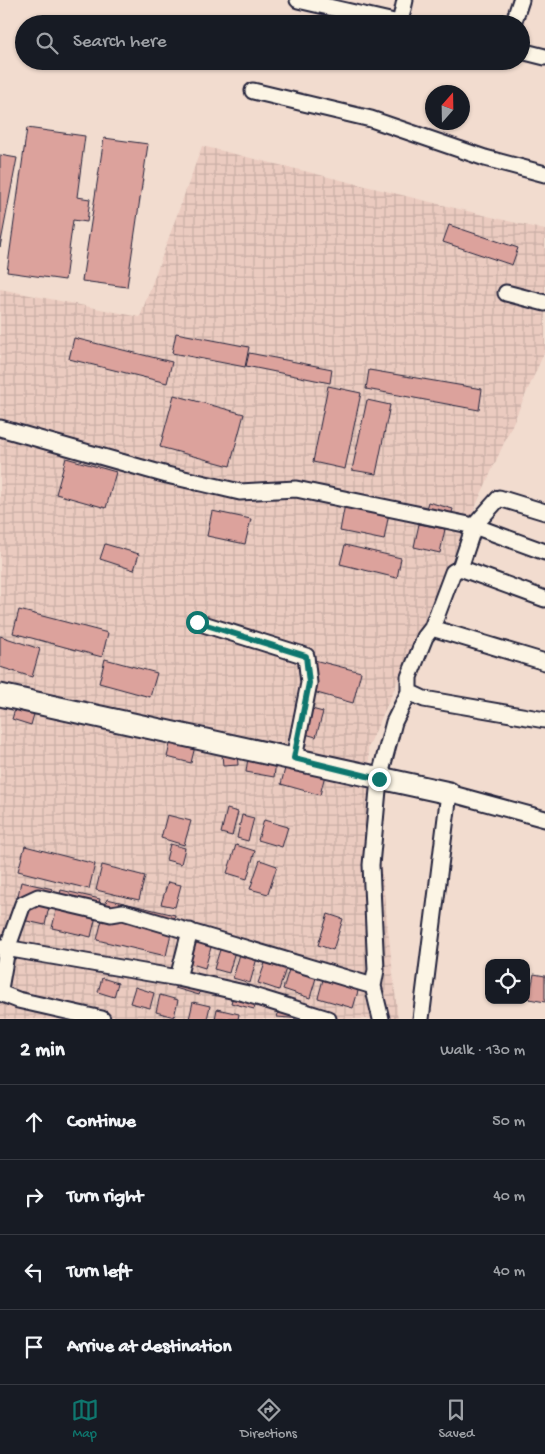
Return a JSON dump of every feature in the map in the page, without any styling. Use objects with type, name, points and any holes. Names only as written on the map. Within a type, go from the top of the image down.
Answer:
[{"type":"street","points":[[298,0],[338,4],[375,15]]},
{"type":"street","points":[[403,15],[405,0]]},
{"type":"street","points":[[516,15],[521,0]]},
{"type":"street","points":[[530,53],[545,57]]},
{"type":"street","points":[[253,91],[371,120],[484,158],[545,174]]},
{"type":"street","points":[[506,293],[545,303]]},
{"type":"street","points":[[0,428],[167,475],[240,492],[296,489],[474,526],[545,552]]},
{"type":"street","points":[[382,1019],[373,986],[376,970],[370,865],[379,779],[394,722],[409,692],[409,677],[425,637],[432,628],[453,572],[460,568],[474,526],[499,498],[545,512]]},
{"type":"street","points":[[460,568],[545,599]]},
{"type":"street","points":[[197,622],[306,656],[309,683],[294,758]]},
{"type":"street","points":[[432,628],[545,662]]},
{"type":"street","points":[[409,692],[424,699],[545,720]]},
{"type":"street","points":[[0,695],[449,793],[545,819]]},
{"type":"street","points":[[421,1019],[449,793]]},
{"type":"street","points":[[0,989],[4,948],[23,904],[38,897],[111,914],[123,912],[373,986]]},
{"type":"street","points":[[178,978],[190,931]]},
{"type":"street","points":[[4,948],[178,978],[244,993],[328,1019]]},
{"type":"street","points":[[0,993],[18,1000],[102,1019]]},
{"type":"shaded area","points":[[202,146],[545,230],[545,351],[368,748],[398,1019],[0,1019],[0,289],[140,317]]},
{"type":"building","points":[[27,128],[85,136],[77,197],[90,199],[87,222],[73,220],[65,280],[7,272]]},
{"type":"building","points":[[104,138],[148,144],[127,287],[82,281]]},
{"type":"building","points":[[0,155],[17,158],[0,247]]},
{"type":"building","points":[[449,225],[518,248],[512,265],[443,242]]},
{"type":"building","points":[[176,333],[249,347],[245,367],[172,353]]},
{"type":"building","points":[[74,338],[172,362],[167,383],[69,359]]},
{"type":"building","points":[[249,353],[332,369],[330,383],[246,366]]},
{"type":"building","points":[[369,370],[482,389],[479,410],[366,389]]},
{"type":"building","points":[[328,386],[361,393],[345,469],[313,462]]},
{"type":"building","points":[[174,395],[244,414],[230,466],[160,447]]},
{"type":"building","points":[[367,400],[390,405],[376,474],[352,470]]},
{"type":"building","points":[[66,458],[116,472],[106,508],[56,494]]},
{"type":"building","points":[[347,493],[391,502],[384,540],[340,531]]},
{"type":"building","points":[[428,502],[453,509],[448,526],[423,520]]},
{"type":"building","points":[[212,511],[251,519],[245,544],[207,536]]},
{"type":"building","points":[[419,524],[445,529],[440,553],[414,547]]},
{"type":"building","points":[[105,544],[139,554],[134,570],[100,559]]},
{"type":"building","points":[[345,545],[401,558],[397,578],[340,564]]},
{"type":"building","points":[[19,610],[108,633],[102,657],[13,633]]},
{"type":"building","points":[[0,636],[40,649],[32,677],[0,667]]},
{"type":"building","points":[[105,659],[157,673],[150,697],[99,683]]},
{"type":"building","points":[[314,660],[361,672],[353,703],[306,690]]},
{"type":"building","points":[[20,694],[38,700],[31,725],[12,719]]},
{"type":"building","points":[[304,707],[323,712],[316,737],[298,732]]},
{"type":"building","points":[[172,736],[196,742],[191,763],[167,757]]},
{"type":"building","points":[[236,741],[238,765],[223,766],[221,742]]},
{"type":"building","points":[[249,750],[277,754],[274,777],[246,772]]},
{"type":"building","points":[[288,757],[327,767],[320,795],[281,784]]},
{"type":"building","points":[[227,809],[238,812],[232,836],[221,833]]},
{"type":"building","points":[[167,815],[191,821],[184,845],[161,838]]},
{"type":"building","points":[[242,815],[254,818],[248,841],[237,838]]},
{"type":"building","points":[[264,820],[288,827],[282,847],[258,840]]},
{"type":"building","points":[[170,844],[185,848],[181,864],[166,860]]},
{"type":"building","points":[[236,845],[255,851],[247,879],[227,873]]},
{"type":"building","points":[[25,846],[95,864],[89,889],[18,871]]},
{"type":"building","points":[[260,860],[277,866],[268,894],[250,889]]},
{"type":"building","points":[[102,865],[145,876],[139,900],[96,890]]},
{"type":"building","points":[[21,882],[53,889],[45,925],[13,918]]},
{"type":"building","points":[[168,882],[181,885],[175,907],[161,904]]},
{"type":"building","points":[[61,890],[100,899],[91,937],[52,928]]},
{"type":"building","points":[[107,899],[175,915],[166,956],[97,940]]},
{"type":"building","points":[[328,914],[343,919],[333,950],[318,945]]},
{"type":"building","points":[[188,937],[212,944],[205,968],[182,961]]},
{"type":"building","points":[[222,943],[236,947],[229,973],[214,969]]},
{"type":"building","points":[[240,954],[257,958],[250,983],[233,978]]},
{"type":"building","points":[[268,955],[288,962],[279,990],[258,983]]},
{"type":"building","points":[[291,963],[318,971],[310,998],[283,989]]},
{"type":"building","points":[[180,972],[204,979],[199,995],[175,988]]},
{"type":"building","points":[[325,972],[361,981],[353,1008],[318,998]]},
{"type":"building","points":[[534,974],[545,976],[545,1002],[530,999]]},
{"type":"building","points":[[102,978],[118,983],[114,997],[98,992]]},
{"type":"building","points":[[135,987],[154,993],[150,1008],[130,1003]]},
{"type":"building","points":[[235,989],[258,997],[254,1009],[231,1003]]},
{"type":"building","points":[[160,995],[178,1000],[174,1017],[156,1012]]},
{"type":"building","points":[[282,1001],[306,1008],[302,1019],[277,1017]]},
{"type":"building","points":[[193,1002],[210,1006],[207,1019],[189,1019]]},
{"type":"building","points":[[217,1009],[239,1014],[238,1019],[215,1019]]},
{"type":"route","points":[[197,622],[306,656],[309,683],[294,758],[379,779]]}]
